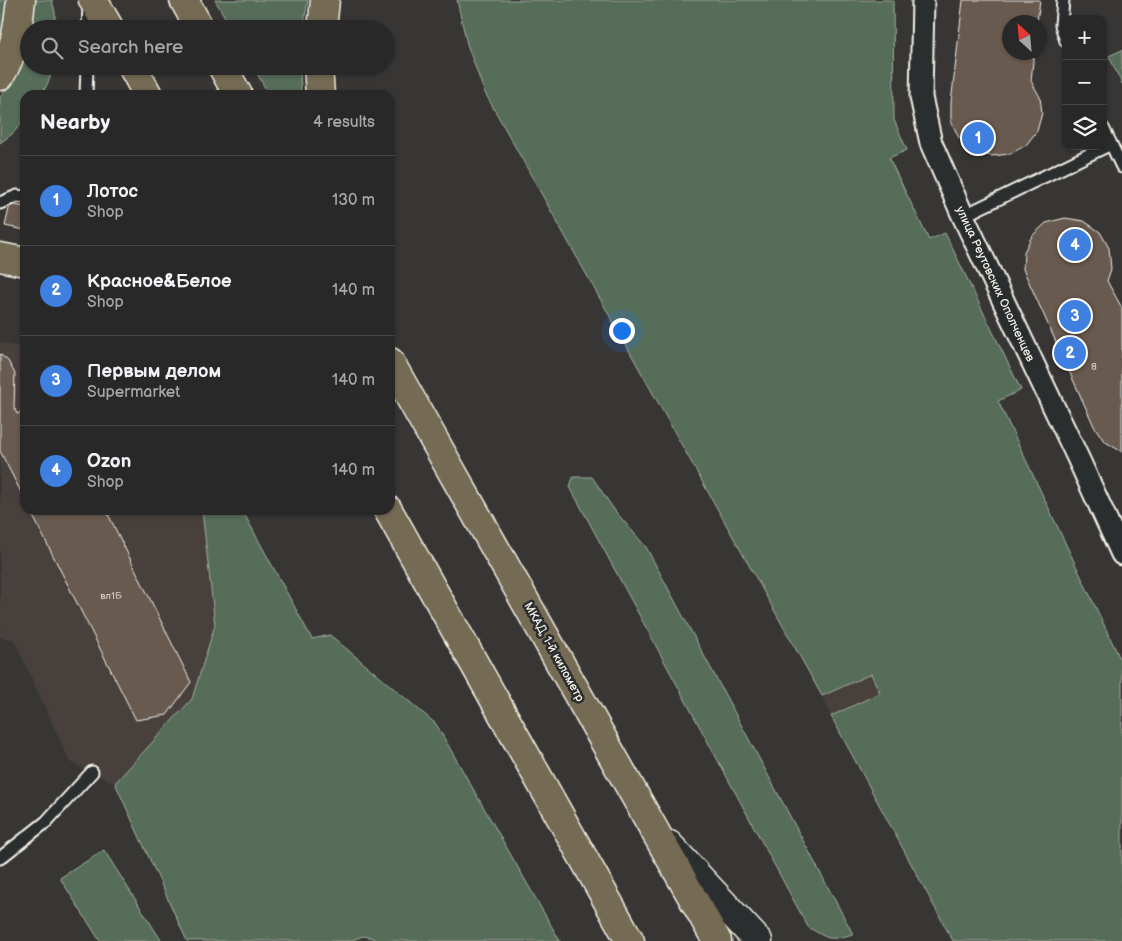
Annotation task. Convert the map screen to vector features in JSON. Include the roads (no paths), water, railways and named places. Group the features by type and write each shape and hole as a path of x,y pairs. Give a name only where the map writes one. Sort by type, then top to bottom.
{"main road":[{"path":"0,76 10,60 21,0"},
{"path":"93,0 105,20"},
{"path":"184,0 195,20"},
{"path":"323,20 325,0"},
{"path":"137,75 145,90"},
{"path":"227,75 235,90"},
{"path":"319,75 320,90"},
{"path":"0,257 20,261"},
{"path":"395,363 404,387"},
{"name":"МКАД, 1-й километр","path":"395,371 717,941"},
{"path":"391,515 630,941"}],"street":[{"name":"улица Реутовских Ополченцев","path":"923,0 921,97 931,143 963,216 1115,521 1122,554"},
{"path":"654,828 758,941"}],"lane":[{"path":"88,20 89,0"},
{"path":"1062,28 1063,0"},
{"path":"86,75 86,90"},
{"path":"1107,136 1122,167"},
{"path":"963,216 1111,144"},
{"path":"0,203 20,196"},
{"path":"0,858 46,822 92,772"}],"place":[{"name":"Лотос","path":"978,138"},
{"name":"Ozon","path":"1075,245"},
{"name":"Первым делом","path":"1075,316"},
{"name":"Красное&Белое","path":"1070,353"}]}
